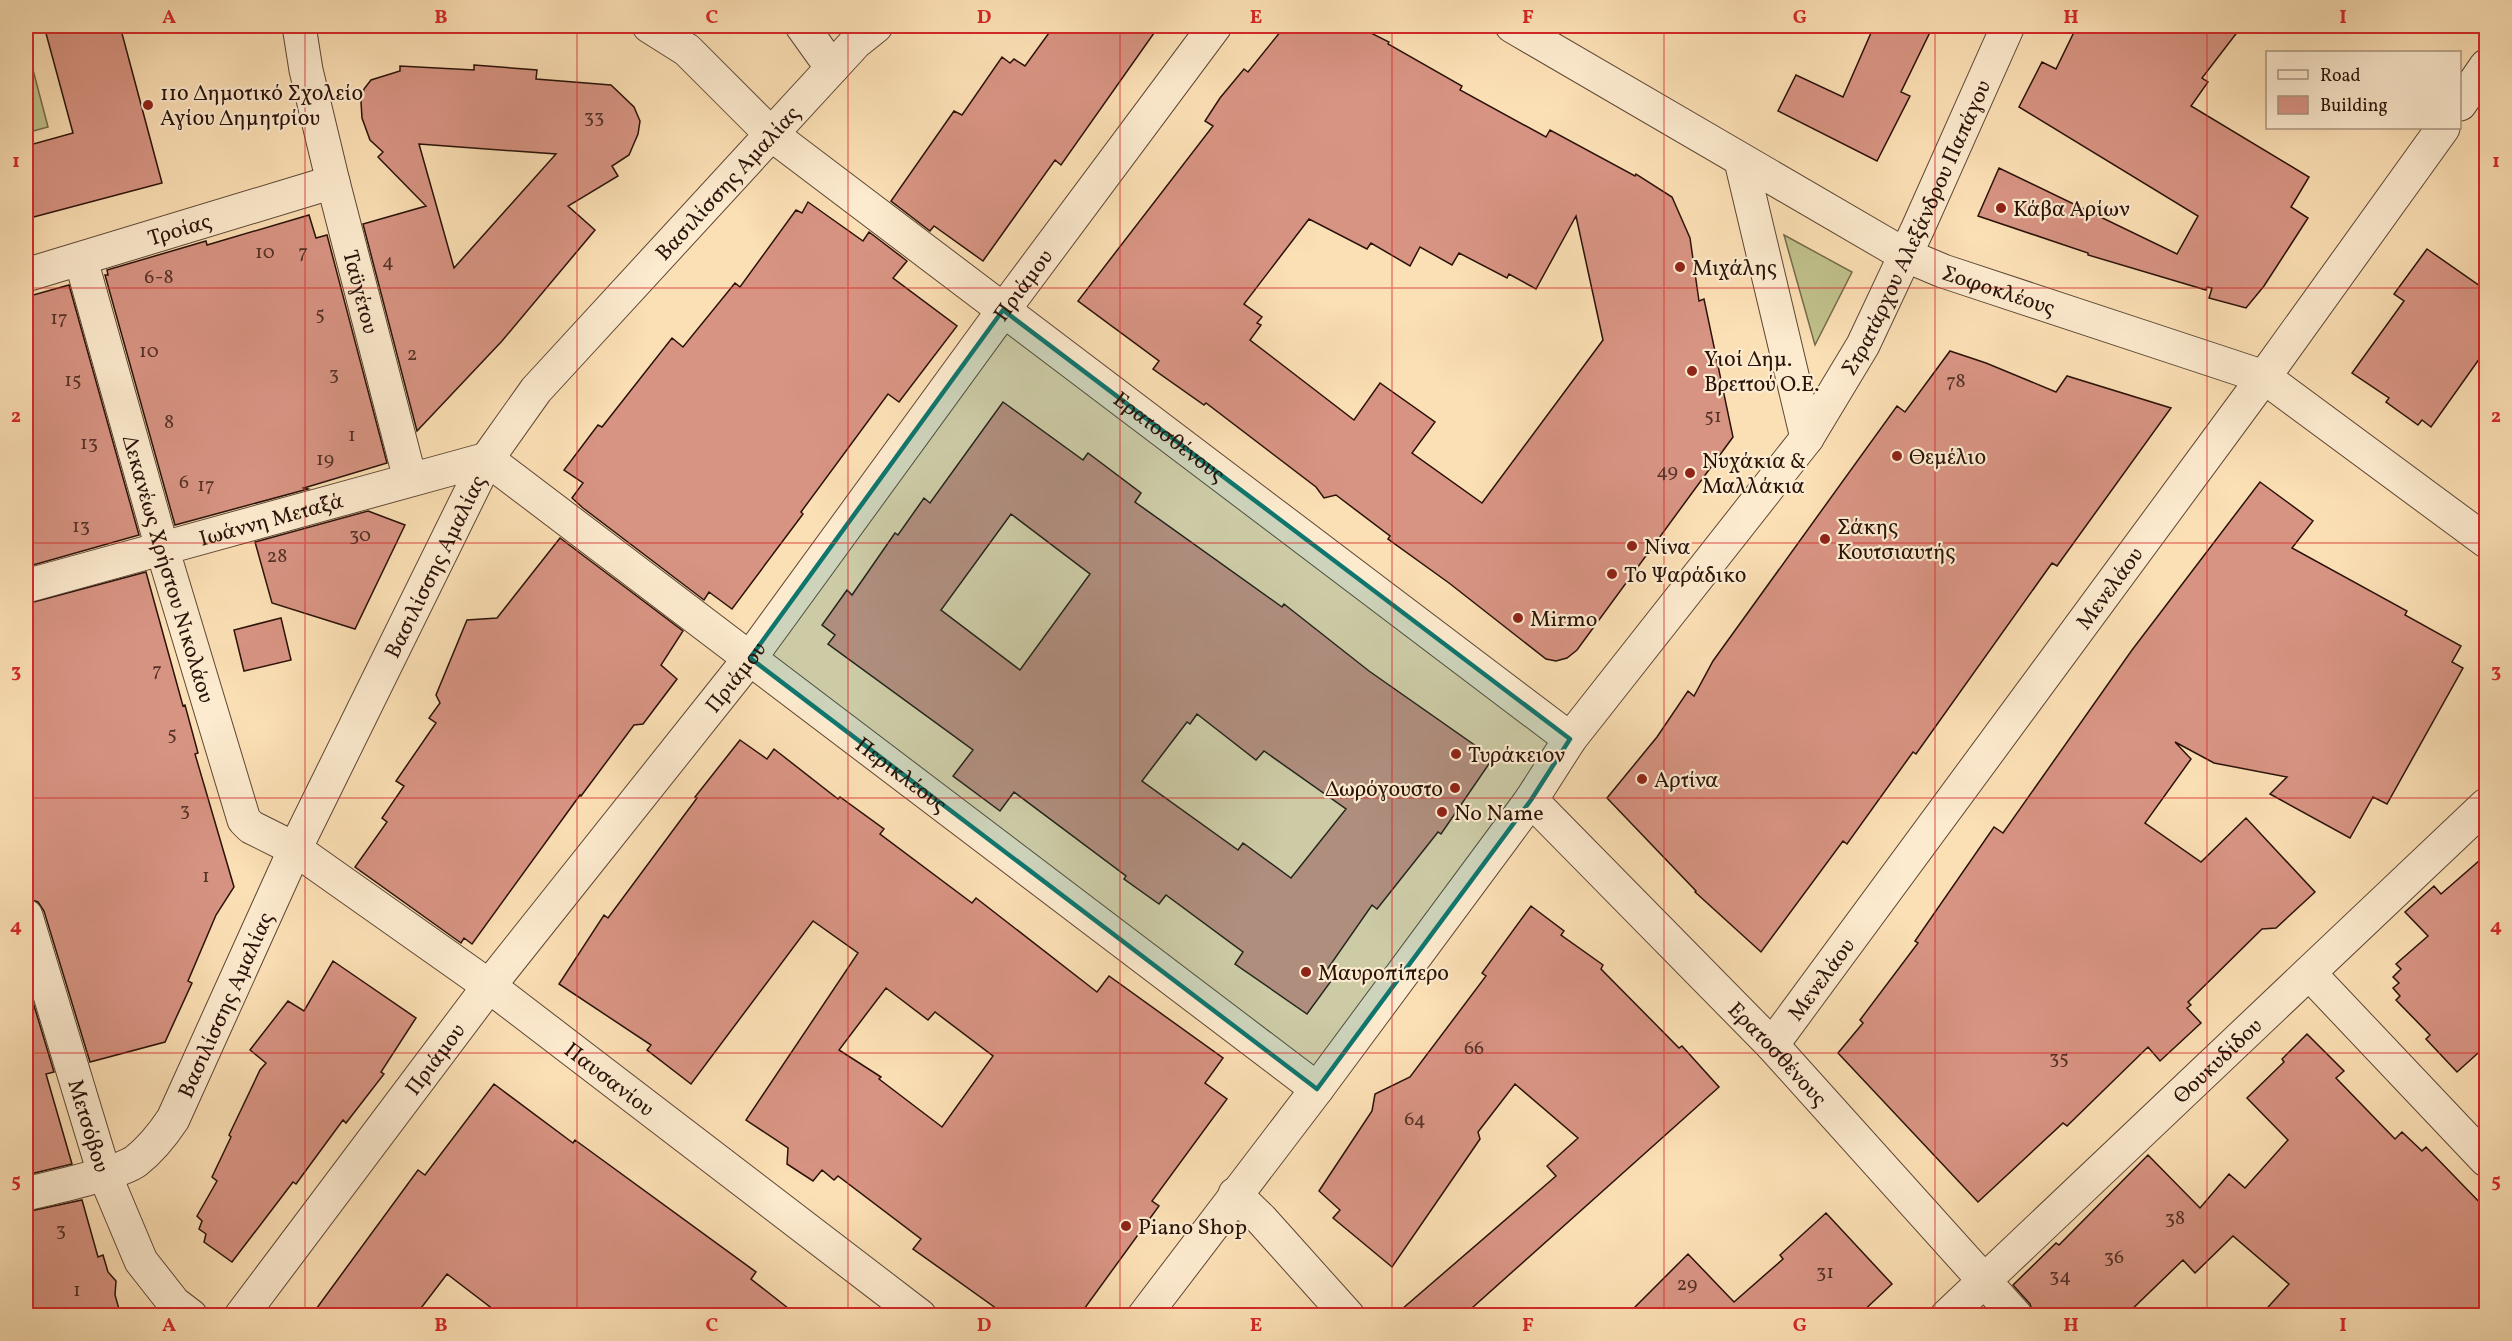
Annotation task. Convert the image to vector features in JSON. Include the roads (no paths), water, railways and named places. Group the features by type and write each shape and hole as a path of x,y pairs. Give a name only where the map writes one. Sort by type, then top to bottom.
{"street":[{"name":"Ταϋγέτου","path":"299,26 306,70 333,183 410,479"},
{"name":"Ερατοσθένους","path":"649,26 687,50 771,134 1570,739"},
{"path":"802,26 832,68"},
{"name":"Βασιλίσσης Αμαλίας","path":"26,1194 104,1173 135,1162 165,1132 173,1119 295,849 487,459 536,390 856,42 876,26"},
{"name":"Πριάμου","path":"241,1316 489,986 750,658 1215,26"},
{"name":"Σοφοκλέους","path":"1512,26 1905,255 1965,279 2264,377 2487,541"},
{"name":"Στρατάρχου Αλεξάνδρου Παπάγου","path":"1144,1316 1317,1089 1531,800 1570,739 1807,438 1863,345 2008,26"},
{"path":"2461,103 2487,66"},
{"name":"Μενελάου","path":"1772,1045 2264,377 2442,129"},
{"path":"1741,161 1807,438"},
{"name":"Τροίας","path":"26,275 333,183"},
{"name":"Δεκανέως Χρήστου Νικολάου","path":"81,260 162,548 244,820 251,827 295,849"},
{"path":"410,479 487,459"},
{"name":"Περικλέους","path":"487,459 1317,1089"},
{"name":"Ιωάννη Μεταξά","path":"26,586 410,479"},
{"name":"Ερατοσθένους","path":"1531,800 1772,1045 2016,1316"},
{"name":"Θουκυδίδου","path":"1947,1316 2487,805"},
{"name":"Παυσανίου","path":"295,849 489,986 920,1316"},
{"name":"Μετσόβου","path":"26,916 104,1173 141,1261 174,1303 190,1316"},
{"path":"2309,973 2487,1160"},
{"path":"1235,1194 1261,1219 1348,1316"}],"place":[{"name":"11ο Δημοτικό Σχολείο Αγίου Δημητρίου","path":"148,105"},
{"name":"Κάβα Αρίων","path":"2001,208"},
{"name":"Μιχάλης","path":"1680,267"},
{"name":"Υιοί Δημ. Βρεττού Ο.Ε.","path":"1692,371"},
{"name":"Θεμέλιο","path":"1897,456"},
{"name":"Νυχάκια & Μαλλάκια","path":"1690,473"},
{"name":"Σάκης Κουτσιαυτής","path":"1825,539"},
{"name":"Νίνα","path":"1632,546"},
{"name":"Το Ψαράδικο","path":"1612,574"},
{"name":"Mirmo","path":"1518,618"},
{"name":"Τυράκειον","path":"1456,754"},
{"name":"Αρτίνα","path":"1642,779"},
{"name":"Δωρόγουστο","path":"1455,788"},
{"name":"No Name","path":"1442,812"},
{"name":"Μαυροπίπερο","path":"1306,972"},
{"name":"Piano Shop","path":"1126,1226"}]}
